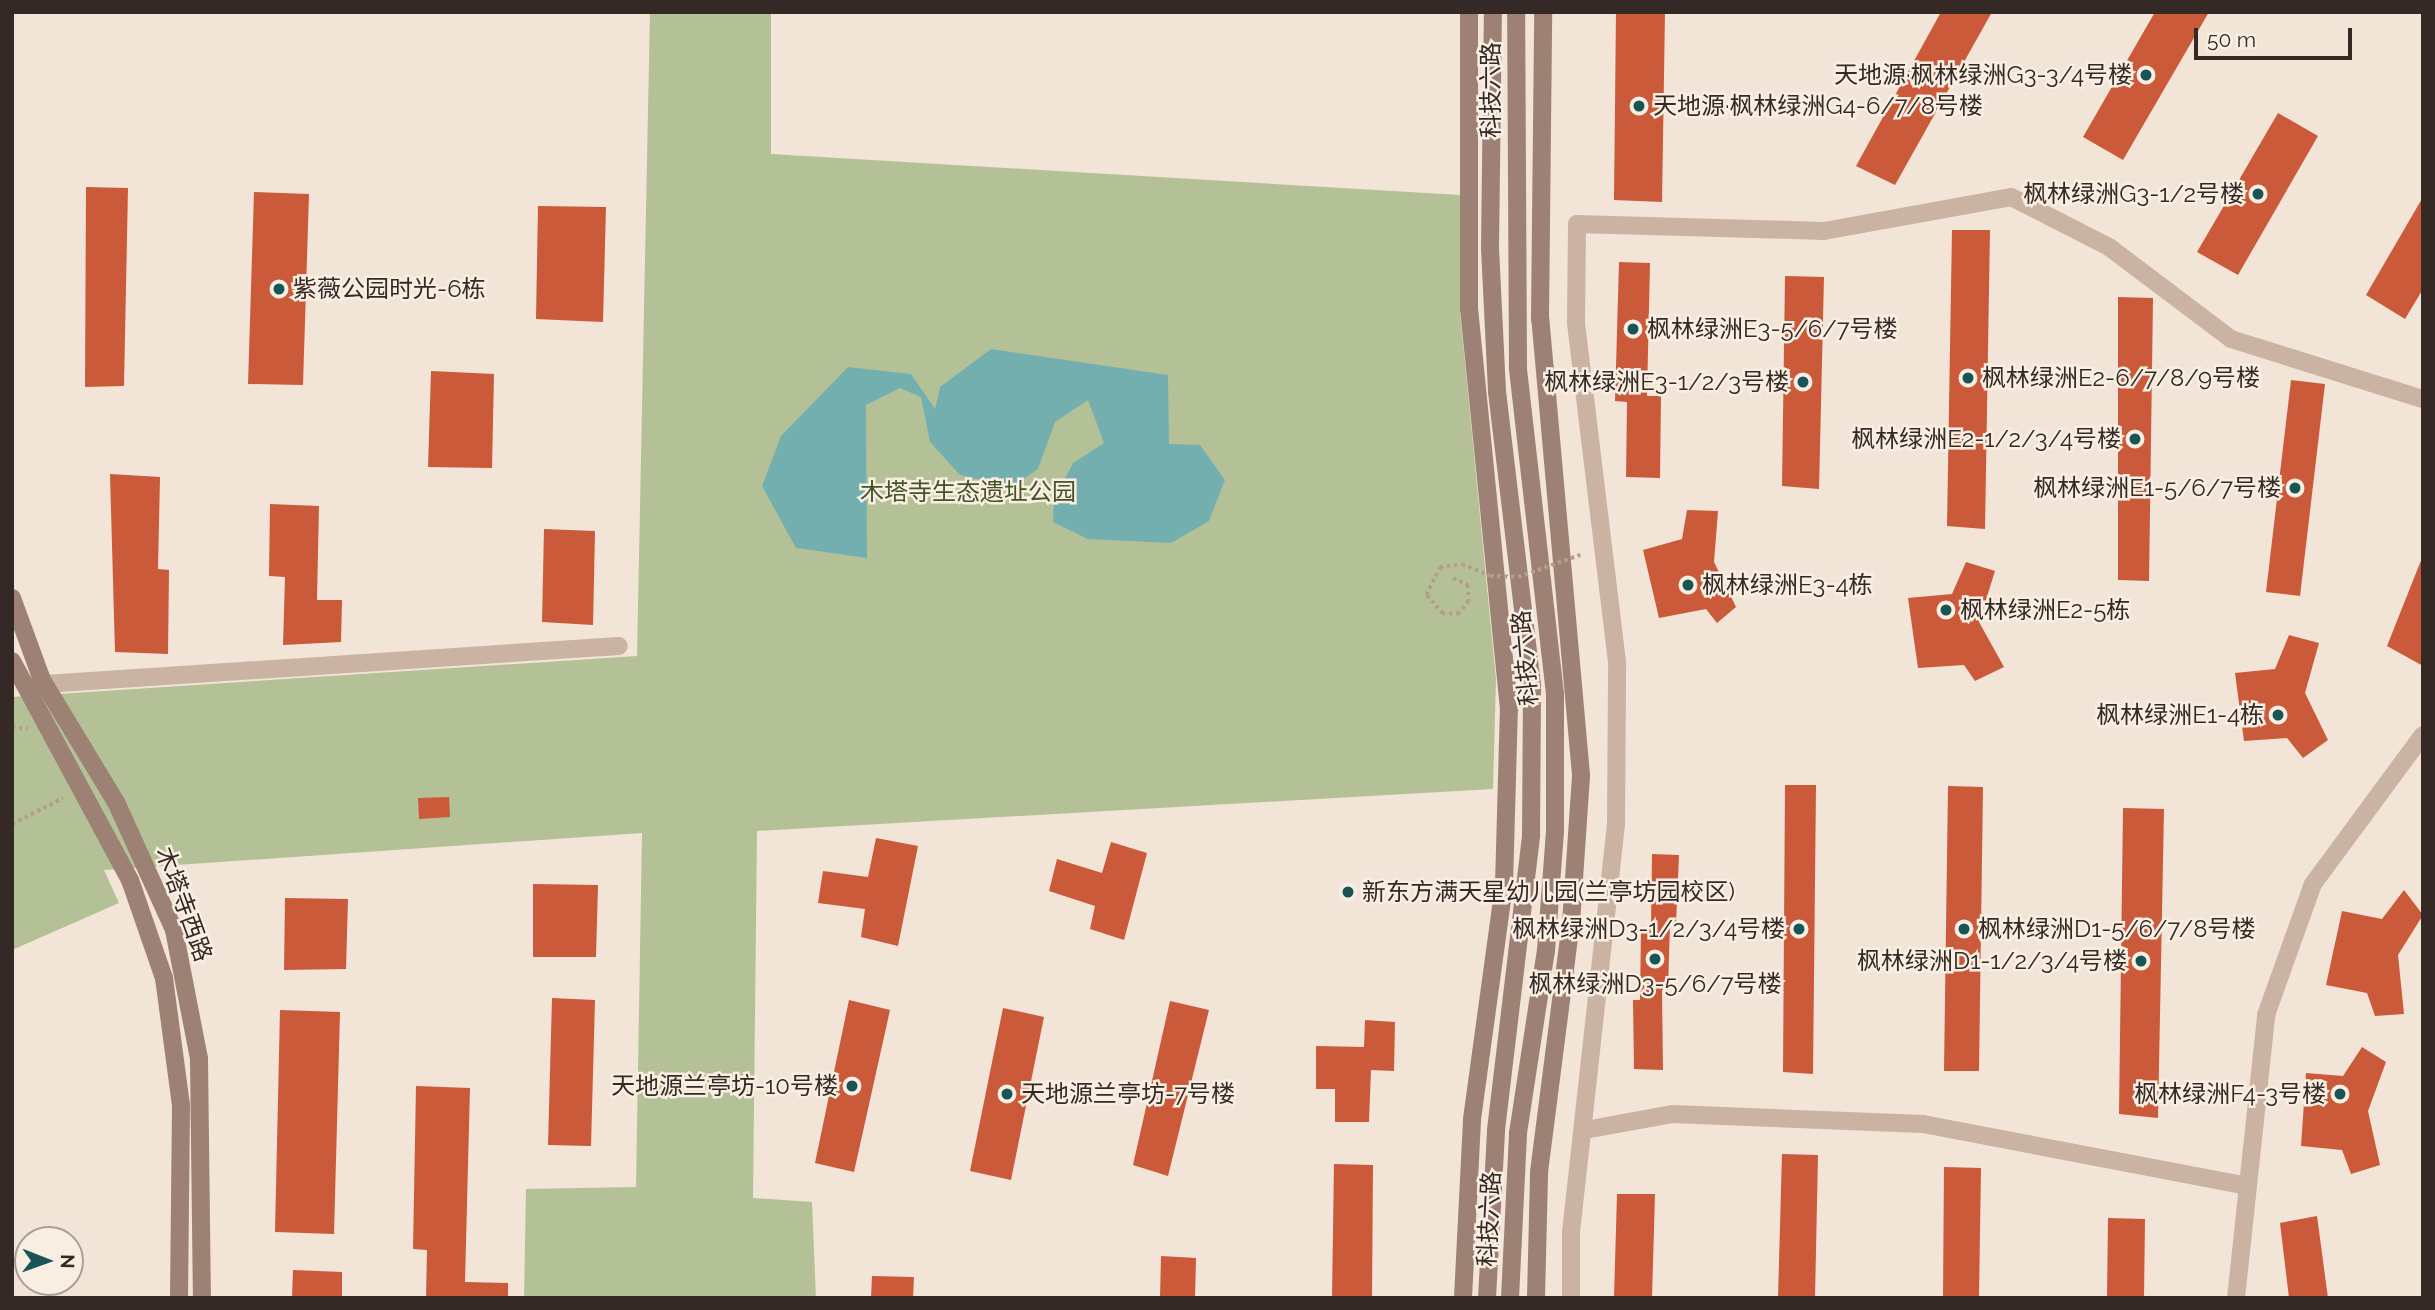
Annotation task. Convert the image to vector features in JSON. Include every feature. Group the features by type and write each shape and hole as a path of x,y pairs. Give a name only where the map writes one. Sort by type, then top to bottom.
{"main road":[{"path":"1462,1298 1470,1132 1504,885 1509,709 1471,347 1469,12"},
{"name":"科技六路","path":"1487,1298 1496,1130 1531,835 1532,685 1497,391 1490,249 1493,12"},
{"name":"科技六路","path":"1510,1298 1518,1133 1546,951 1555,832 1555,694 1518,367 1516,12"},
{"path":"1536,1298 1539,1172 1571,923 1581,775 1540,319 1543,12"},
{"name":"木塔寺西路","path":"12,598 42,680 116,802 183,965 199,1059 202,1298"},
{"name":"木塔寺西路","path":"12,661 24,688 82,788 130,880 164,978 177,1043 179,1298"}],"street":[{"path":"1571,1298 1571,1232 1585,1130 1616,824 1617,662 1576,322 1577,224 1824,231 2011,197 2109,247 2231,339 2423,399"},
{"path":"24,688 42,680 619,646"},
{"path":"2236,1298 2243,1185 2266,1015 2313,884 2423,735"},
{"path":"1585,1130 1672,1114 1923,1124 2243,1185"}],"path":[{"path":"1453,578 1470,593 1465,608 1452,616 1435,610 1426,595 1440,567 1462,564 1490,576 1518,577 1580,555"},
{"path":"12,824 82,788"}],"green space":[{"name":"木塔寺生态遗址公园","path":"650,12 771,12 771,154 1460,195 1460,312 1496,679 1493,789 757,831 753,1198 812,1202 816,1298 524,1298 526,1189 636,1187 642,833 104,870 119,903 12,950 12,697 637,656"}],"water":[{"path":"991,349 1168,375 1169,444 1200,445 1225,480 1209,521 1171,543 1088,539 1053,522 1054,500 1073,463 1104,443 1088,400 1055,422 1038,469 1011,487 960,475 930,442 921,397 900,388 866,405 867,558 796,548 762,486 781,436 848,367 911,374 935,409 940,387"}],"building":[{"name":"天地源·枫林绿洲G4-6/7/8号楼","path":"1616,12 1665,12 1662,202 1614,200"},
{"path":"1941,12 1992,12 1895,185 1856,166"},
{"name":"天地源·枫林绿洲G3-3/4号楼","path":"2155,12 2209,12 2123,160 2083,137"},
{"name":"枫林绿洲G3-1/2号楼","path":"2278,113 2318,136 2238,275 2197,252"},
{"path":"86,187 128,188 124,386 85,387"},
{"name":"紫薇公园时光-6栋","path":"254,192 309,194 303,385 248,384"},
{"path":"2423,197 2423,289 2405,319 2366,295"},
{"path":"538,206 606,207 603,322 536,319"},
{"name":"枫林绿洲E2-6/7/8/9号楼","path":"1952,230 1990,230 1985,529 1947,526"},
{"name":"枫林绿洲E3-5/6/7号楼","path":"1619,262 1650,263 1647,396 1661,396 1660,478 1626,477 1627,402 1615,401"},
{"name":"枫林绿洲E3-1/2/3号楼","path":"1785,276 1824,277 1819,489 1782,486"},
{"name":"枫林绿洲E2-1/2/3/4号楼","path":"2118,297 2153,298 2149,581 2118,580"},
{"path":"431,371 494,374 492,468 428,467"},
{"name":"枫林绿洲E1-5/6/7号楼","path":"2291,380 2325,384 2300,596 2266,592"},
{"path":"110,474 160,477 158,569 169,570 168,654 115,652"},
{"path":"270,504 319,506 317,600 342,600 341,642 283,645 285,577 269,576"},
{"name":"枫林绿洲E3-4栋","path":"1687,510 1718,511 1714,562 1736,607 1717,623 1706,609 1659,618 1643,550 1682,539"},
{"path":"544,529 595,531 593,625 542,622"},
{"path":"2423,558 2423,666 2387,646"},
{"name":"枫林绿洲E2-5栋","path":"1966,562 1995,571 1979,622 2004,667 1975,681 1964,665 1918,668 1908,598 1952,594"},
{"name":"枫林绿洲E1-4栋","path":"2289,635 2319,643 2305,693 2328,740 2303,758 2287,738 2244,741 2235,673 2275,669"},
{"name":"枫林绿洲D3-1/2/3/4号楼","path":"1785,785 1816,785 1813,1074 1783,1072"},
{"name":"枫林绿洲D1-5/6/7/8号楼","path":"1948,786 1983,787 1979,1071 1944,1071"},
{"path":"449,797 450,817 419,819 418,798"},
{"name":"枫林绿洲D1-1/2/3/4号楼","path":"2123,808 2164,809 2158,1118 2119,1114"},
{"path":"876,838 918,846 898,946 861,937 865,909 818,903 823,871 868,877"},
{"path":"1111,842 1147,853 1124,940 1090,929 1095,906 1049,891 1057,859 1102,873"},
{"name":"枫林绿洲D3-5/6/7号楼","path":"1652,854 1679,855 1676,924 1670,924 1668,990 1662,990 1663,1070 1634,1069 1633,1000 1640,1000 1641,928 1651,927"},
{"path":"533,884 598,885 596,957 533,957"},
{"path":"2404,890 2423,915 2398,955 2404,1014 2375,1016 2367,993 2326,985 2342,911 2382,919"},
{"path":"285,898 348,899 346,969 284,970"},
{"path":"552,998 595,1000 591,1146 548,1145"},
{"name":"天地源兰亭坊-10号楼","path":"849,1000 890,1010 854,1172 815,1163"},
{"path":"1170,1001 1209,1010 1168,1176 1133,1165"},
{"name":"天地源兰亭坊-7号楼","path":"1003,1008 1044,1017 1011,1180 970,1171"},
{"path":"280,1010 340,1012 334,1234 275,1232"},
{"path":"1365,1020 1395,1022 1394,1071 1371,1070 1369,1122 1335,1122 1335,1089 1316,1089 1316,1046 1364,1047"},
{"name":"枫林绿洲F4-3号楼","path":"2362,1047 2386,1062 2368,1111 2380,1165 2351,1174 2342,1150 2301,1146 2306,1073 2343,1076"},
{"path":"416,1086 470,1088 465,1282 508,1283 508,1298 426,1298 427,1250 413,1249"},
{"path":"1782,1154 1818,1155 1815,1298 1778,1298"},
{"path":"1334,1164 1373,1165 1372,1298 1332,1298"},
{"path":"1944,1167 1981,1168 1979,1298 1943,1298"},
{"path":"1617,1194 1655,1194 1652,1298 1614,1298"},
{"path":"2317,1216 2328,1298 2289,1298 2280,1223"},
{"path":"2108,1218 2145,1219 2144,1298 2107,1298"},
{"path":"1161,1256 1196,1258 1195,1298 1160,1298"},
{"path":"293,1270 342,1272 342,1298 292,1298"},
{"path":"872,1276 914,1277 913,1298 871,1298"}],"place":[{"name":"天地源·枫林绿洲G3-3/4号楼","path":"2146,75"},
{"name":"天地源·枫林绿洲G4-6/7/8号楼","path":"1639,106"},
{"name":"枫林绿洲G3-1/2号楼","path":"2258,194"},
{"name":"紫薇公园时光-6栋","path":"279,289"},
{"name":"枫林绿洲E3-5/6/7号楼","path":"1633,329"},
{"name":"枫林绿洲E2-6/7/8/9号楼","path":"1968,378"},
{"name":"枫林绿洲E3-1/2/3号楼","path":"1803,382"},
{"name":"枫林绿洲E2-1/2/3/4号楼","path":"2135,439"},
{"name":"枫林绿洲E1-5/6/7号楼","path":"2295,488"},
{"name":"枫林绿洲E3-4栋","path":"1688,585"},
{"name":"枫林绿洲E2-5栋","path":"1946,610"},
{"name":"枫林绿洲E1-4栋","path":"2278,715"},
{"name":"新东方满天星幼儿园(兰亭坊园校区)","path":"1348,892"},
{"name":"枫林绿洲D3-1/2/3/4号楼","path":"1799,929"},
{"name":"枫林绿洲D1-5/6/7/8号楼","path":"1964,929"},
{"name":"枫林绿洲D3-5/6/7号楼","path":"1655,959"},
{"name":"枫林绿洲D1-1/2/3/4号楼","path":"2141,961"},
{"name":"天地源兰亭坊-10号楼","path":"852,1086"},
{"name":"天地源兰亭坊-7号楼","path":"1007,1094"},
{"name":"枫林绿洲F4-3号楼","path":"2340,1094"}]}
